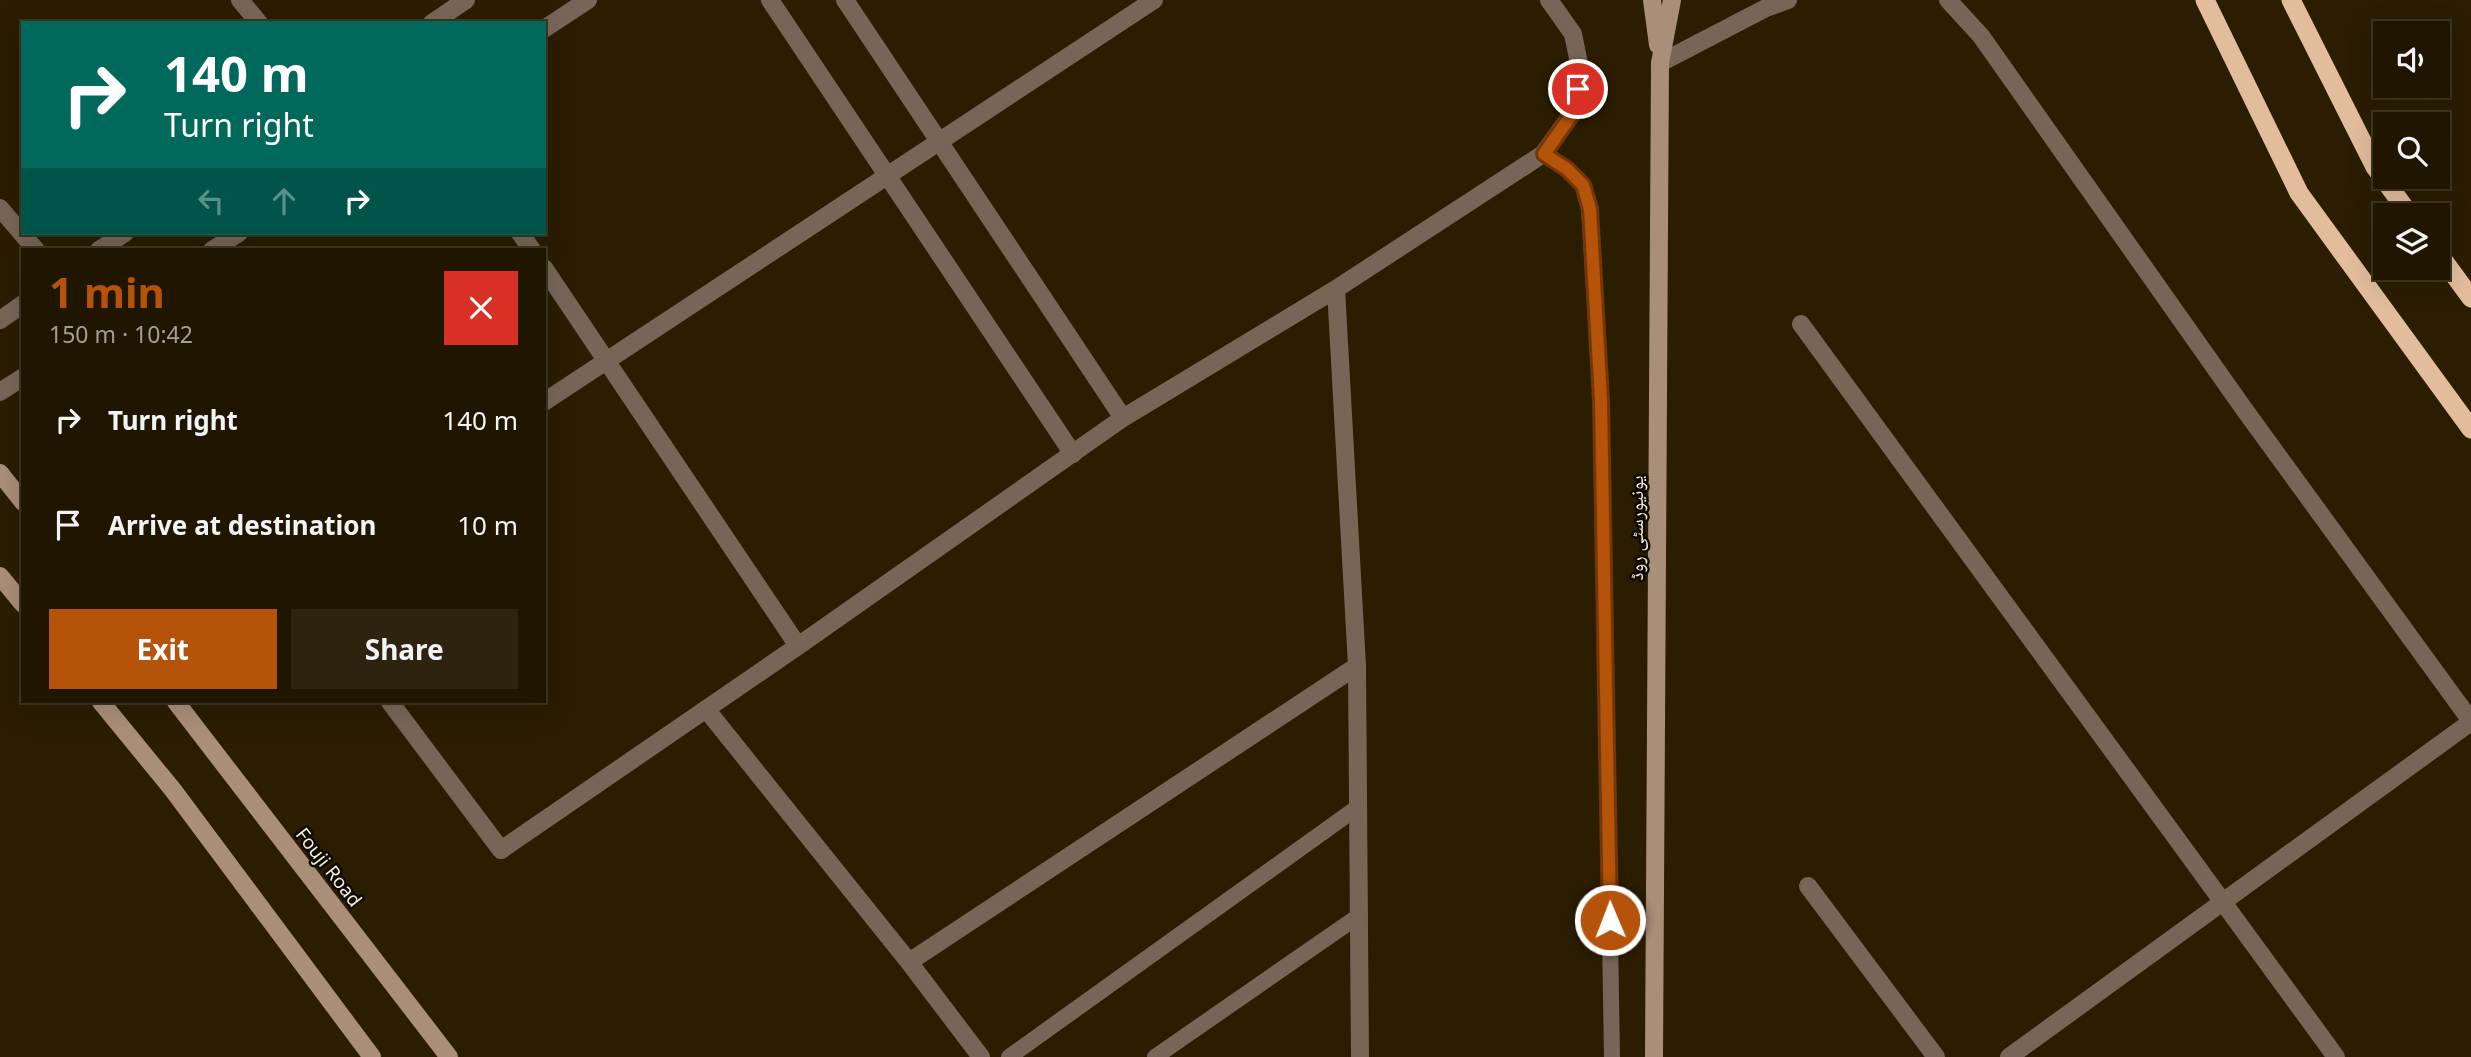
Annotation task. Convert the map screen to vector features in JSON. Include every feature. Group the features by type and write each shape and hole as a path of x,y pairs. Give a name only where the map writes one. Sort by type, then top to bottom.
{"highway":[{"path":"2205,0 2300,193 2471,429"},
{"path":"2291,0 2375,167 2401,203"},
{"path":"2450,269 2471,298"}],"main road":[{"path":"1652,0 1660,63"},
{"name":"یونیورسٹی روڈ","path":"1654,1057 1660,63 1672,0"},
{"path":"0,473 21,499"},
{"path":"0,576 21,602"},
{"path":"103,703 173,790 372,1057"},
{"name":"Fouji Road","path":"177,703 449,1057"}],"street":[{"path":"240,0 257,21"},
{"path":"435,21 466,0"},
{"path":"546,28 588,0"},
{"path":"770,0 1073,454"},
{"path":"845,0 1124,418"},
{"path":"546,401 1154,0"},
{"path":"391,703 502,850 1124,418 1336,289 1544,154 1575,110 1580,68 1573,34 1549,0"},
{"path":"1660,63 1766,8 1788,0"},
{"path":"1948,0 1981,36 2244,409 2471,722 2009,1057"},
{"path":"0,208 21,232"},
{"path":"102,248 122,235"},
{"path":"215,248 236,235"},
{"path":"546,271 798,646"},
{"path":"1336,289 1357,666 1360,1057"},
{"path":"0,320 21,305"},
{"path":"1801,324 2336,1057"},
{"path":"0,392 21,378"},
{"path":"909,962 1357,666"},
{"path":"706,709 909,962 981,1057"},
{"path":"1808,886 1936,1057"}],"lane":[{"path":"1544,154 1567,169 1583,185 1590,209 1601,400 1612,1057"},
{"path":"1009,1057 1358,807"},
{"path":"1155,1057 1360,915"}],"route":[{"path":"1578,89 1575,110 1544,154 1567,169 1583,185 1590,209 1601,400 1610,920"}]}
